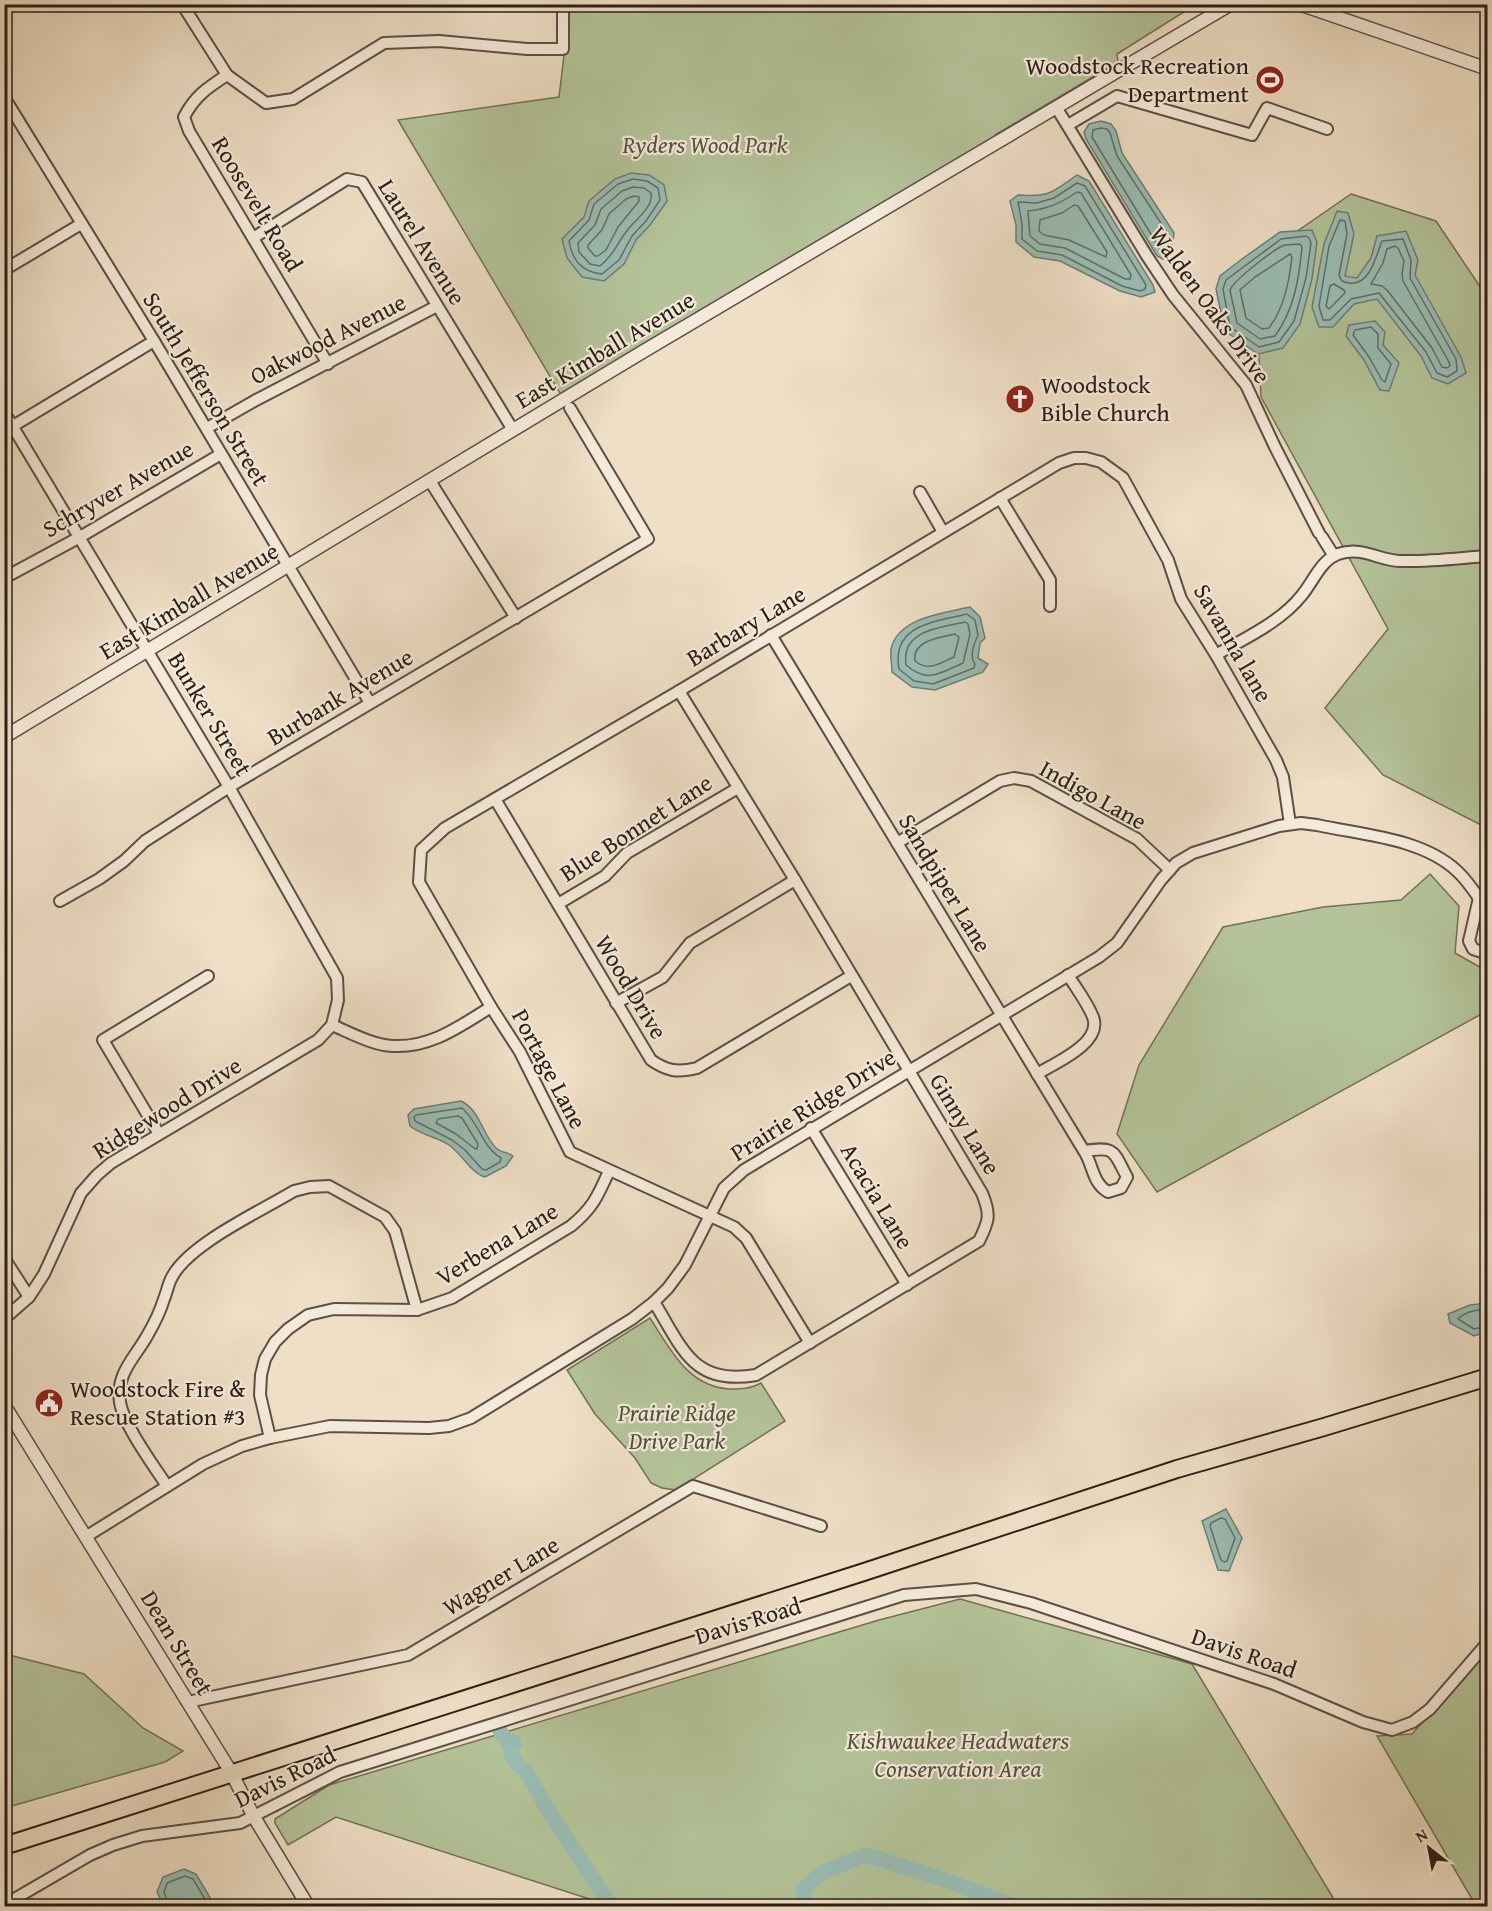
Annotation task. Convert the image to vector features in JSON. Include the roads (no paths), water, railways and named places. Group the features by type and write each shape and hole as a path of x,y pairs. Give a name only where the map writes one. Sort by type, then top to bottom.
{"main road":[{"path":"4,1846 864,1572 1177,1469 1488,1377"}],"street":[{"path":"182,4 227,75 266,104 293,99 384,44 439,41 527,49 564,49 563,4"},
{"name":"East Kimball Avenue","path":"4,737 513,430 1231,4"},
{"path":"1299,4 1488,69"},
{"name":"Roosevelt Road","path":"227,75 208,87 192,102 184,117 189,131 328,364"},
{"path":"1068,125 1117,96 1252,135 1267,108 1327,129"},
{"name":"South Jefferson Street","path":"4,98 8,113 154,341 370,703"},
{"name":"Walden Oaks Drive","path":"1056,107 1173,295 1246,385 1275,447 1334,556"},
{"name":"Laurel Avenue","path":"253,238 347,179 362,182 513,430"},
{"path":"4,270 81,224"},
{"name":"Oakwood Avenue","path":"207,428 437,306"},
{"path":"13,426 154,341"},
{"name":"Burbank Avenue","path":"60,901 99,879 145,841 229,787 648,538 570,408"},
{"name":"Bunker Street","path":"4,412 229,787 337,978 338,1000 332,1025"},
{"name":"Schryver Avenue","path":"4,578 80,537 221,454"},
{"name":"Barbary Lane","path":"421,850 445,828 679,691 1059,463 1074,458 1101,462"},
{"name":"Savanna lane","path":"1101,462 1123,478 1168,560 1181,599 1276,760 1283,777 1290,824"},
{"path":"430,481 516,618"},
{"path":"920,492 944,532"},
{"path":"1000,498 1050,580 1050,606"},
{"path":"1216,655 1267,625 1287,610 1302,596 1322,566 1334,556 1357,550 1399,561 1488,556"},
{"name":"Sandpiper Lane","path":"771,635 1084,1151 1090,1168 1102,1188 1108,1192 1121,1188 1128,1177 1113,1152 1106,1148 1084,1151"},
{"name":"Ginny Lane","path":"654,1302 686,1353 700,1368 719,1376 735,1378 756,1375 979,1241 988,1222 988,1207 982,1193 679,691"},
{"name":"Indigo Lane","path":"897,843 1000,781 1014,778 1031,781 1137,839 1170,870"},
{"name":"Blue Bonnet Lane","path":"558,904 605,876 627,853 738,788"},
{"name":"Wood Drive","path":"495,800 651,1060 664,1069 680,1072 697,1068 851,976"},
{"name":"Prairie Ridge Drive","path":"87,1536 203,1464 242,1446 330,1426 429,1428 449,1426 471,1418 632,1319 654,1302 685,1265 724,1188 744,1170 1099,957 1117,943 1176,863 1193,853 1290,824 1301,823 1415,846 1436,855 1458,871 1488,912"},
{"name":"Portage Lane","path":"421,850 419,882 519,1052 570,1152 609,1172 734,1227 746,1239 810,1343"},
{"path":"616,1003 663,977 690,943 795,880"},
{"path":"1479,898 1469,941 1473,949 1488,954"},
{"path":"1037,1074 1091,1038 1094,1018 1068,975"},
{"path":"159,1134 103,1040 208,976"},
{"path":"332,1025 368,1040 392,1046 416,1045 445,1036 491,1007"},
{"name":"Ridgewood Drive","path":"4,1319 29,1297 44,1274 81,1193 111,1162 297,1054 318,1040 332,1025"},
{"name":"Acacia Lane","path":"811,1128 906,1285"},
{"name":"Verbena Lane","path":"270,1438 260,1395 261,1375 275,1342 288,1329 308,1315 334,1309 417,1310 452,1298 571,1226 595,1202 609,1172"},
{"path":"167,1486 127,1421 120,1404 119,1382 126,1365 146,1339 158,1317 172,1277 188,1255 205,1243 294,1191 329,1186 386,1217 395,1231 417,1310"},
{"path":"4,1257 29,1297"},
{"name":"Dean Street","path":"4,1405 231,1772 308,1906"},
{"name":"Wagner Lane","path":"188,1702 408,1655 693,1486 821,1526"},
{"name":"Davis Road","path":"4,1905 90,1855 113,1845 142,1836 226,1827 240,1823 340,1772 904,1594 976,1589 1031,1603 1274,1684 1363,1722 1392,1730 1413,1722 1430,1709 1488,1642"}],"water":[{"path":"1101,121 1111,124 1116,131 1122,153 1174,233 1171,253 1163,259 1157,256 1086,139 1084,132 1089,124"},
{"path":"631,173 649,175 664,185 667,201 636,240 624,264 604,281 582,277 567,258 562,239 584,217 589,201 615,179"},
{"path":"1077,175 1089,181 1153,285 1155,292 1141,297 1120,291 1060,261 1034,257 1016,242 1016,225 1010,201 1018,195 1050,192"},
{"path":"1337,211 1348,213 1354,234 1345,276 1357,278 1371,258 1377,236 1406,231 1418,260 1415,275 1461,357 1466,373 1448,384 1432,378 1421,356 1377,299 1354,304 1333,327 1319,327 1312,307 1324,244"},
{"path":"1312,230 1317,242 1312,279 1300,324 1283,348 1258,354 1225,331 1216,289 1220,276 1280,232"},
{"path":"1375,321 1385,332 1383,345 1399,363 1389,391 1380,390 1364,360 1346,336 1349,325"},
{"path":"970,607 980,617 985,638 980,643 978,658 988,664 983,672 935,690 912,687 892,672 891,649 895,638 903,630 924,618"},
{"path":"461,1101 473,1110 496,1148 513,1156 506,1166 485,1177 475,1172 449,1145 410,1126 408,1115 414,1109"},
{"path":"1487,1303 1487,1332 1474,1336 1450,1323 1448,1314 1470,1305"},
{"path":"1226,1509 1242,1538 1229,1571 1218,1570 1202,1521"},
{"path":"184,1869 196,1874 215,1906 164,1906 157,1892 163,1877"}],"waterway":[{"path":"500,1731 506,1740 513,1742 514,1745 510,1748 513,1758 526,1771 546,1807 611,1906"},
{"path":"806,1906 803,1889 823,1872 866,1855 1016,1906"}],"place":[{"name":"Woodstock Recreation Department","path":"1270,80"},
{"name":"Woodstock Bible Church","path":"1020,399"},
{"name":"Woodstock Fire & Rescue Station #3","path":"49,1403"}],"park label":[{"name":"Ryders Wood Park","path":"705,145"},
{"name":"Prairie Ridge Drive Park","path":"677,1427"},
{"name":"Kishwaukee Headwaters Conservation Area","path":"958,1755"}]}
